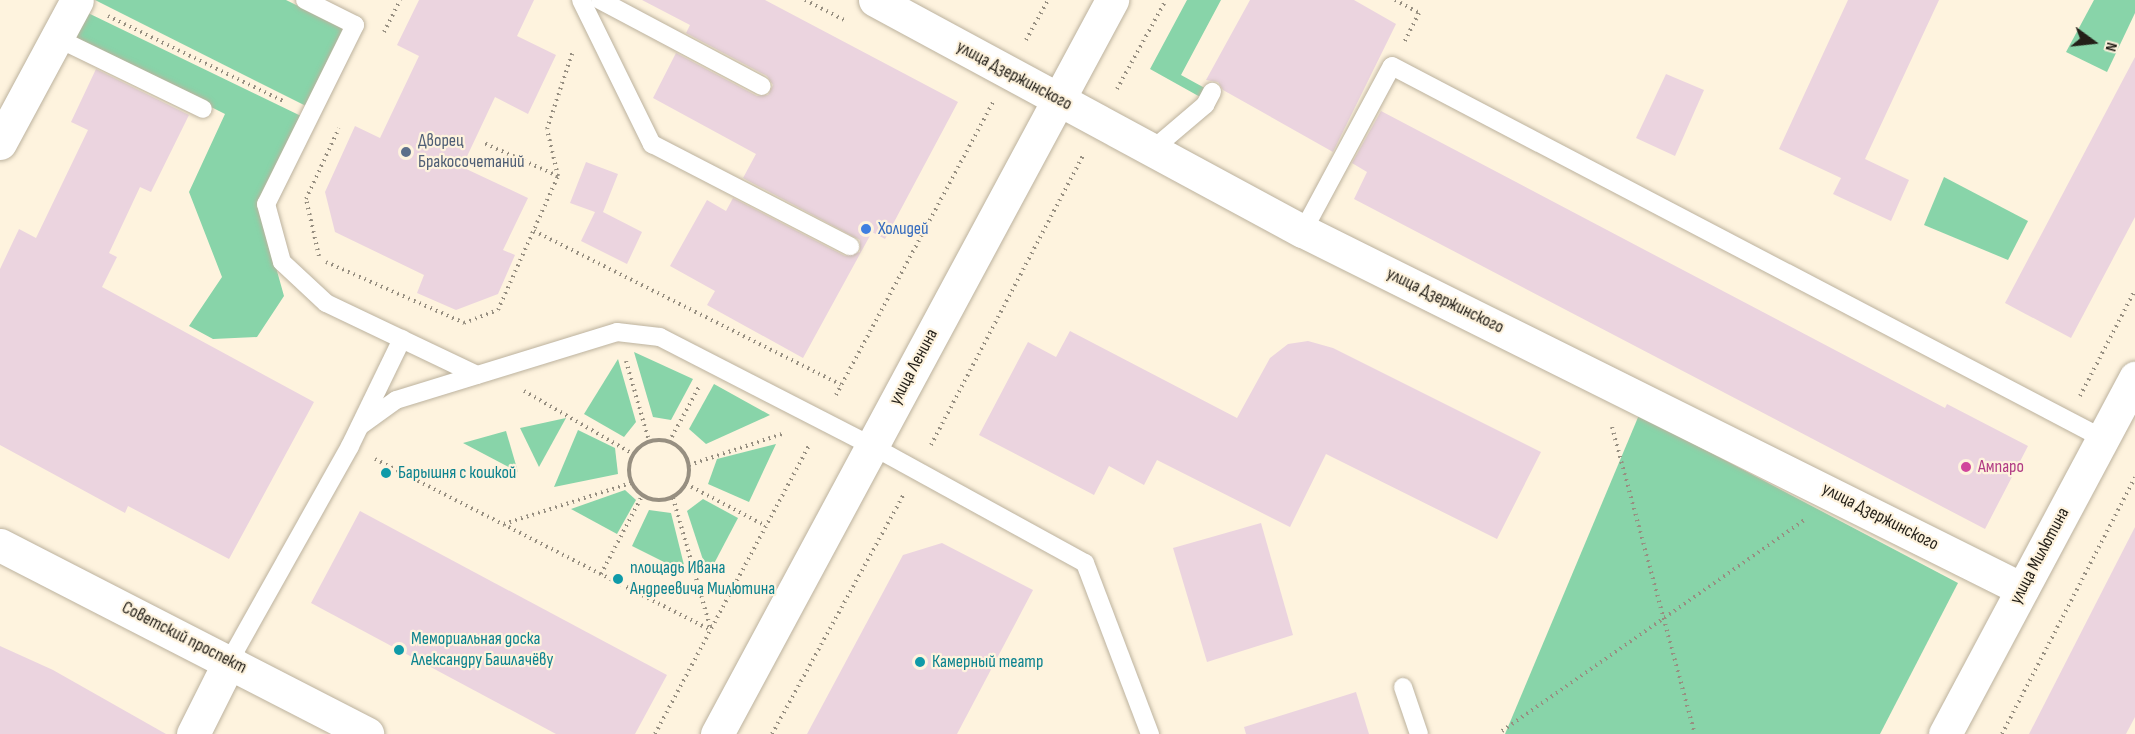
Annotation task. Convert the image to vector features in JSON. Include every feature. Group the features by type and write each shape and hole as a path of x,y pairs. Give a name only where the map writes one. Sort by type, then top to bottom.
{"street":[{"path":"0,143 77,0"},
{"name":"улица Дзержинского","path":"875,0 1304,231 2022,589"},
{"name":"улица Ленина","path":"717,734 1112,0"},
{"name":"улица Милютина","path":"1945,734 2135,378"},
{"name":"Советский проспект","path":"0,545 230,660 367,734"},
{"path":"193,734 230,660"}],"lane":[{"path":"305,0 355,26 266,204 282,262 326,303 402,339 483,373"},
{"path":"600,0 762,86"},
{"path":"584,7 652,144 850,246"},
{"path":"57,38 203,109"},
{"path":"1304,231 1392,66 2102,438"},
{"path":"1152,150 1205,105 1212,92"},
{"path":"360,426 396,400 617,332 660,337 872,446 1085,563 1150,734"},
{"path":"230,660 350,446 402,339"},
{"path":"1403,687 1419,734"}],"path":[{"path":"77,0 310,114"},
{"path":"380,42 400,0"},
{"path":"1009,73 1048,0"},
{"path":"772,734 917,471 1099,122 1166,0"},
{"path":"1392,66 1419,13 1395,0"},
{"path":"340,126 306,199 320,259 464,323 498,310 558,176 547,129 584,7"},
{"path":"484,143 558,176"},
{"path":"534,231 841,385"},
{"path":"617,332 649,441"},
{"path":"669,442 711,363"},
{"path":"483,373 633,454"},
{"path":"689,465 823,421"},
{"path":"1604,423 1614,429 1662,618 1695,734"},
{"path":"649,441 669,442 678,447 689,465 686,484 673,498 654,501 642,496 631,483 628,474 633,454 649,441"},
{"path":"350,446 711,630 673,498"},
{"path":"2002,734 2135,477"},
{"path":"504,525 631,483"},
{"path":"686,484 766,526"},
{"path":"601,574 642,496"},
{"path":"1502,731 1839,496"}],"green space":[{"path":"95,0 286,0 345,29 306,106"},
{"path":"1187,0 1221,0 1181,75 1212,92 1202,98 1150,69"},
{"path":"2094,0 2135,0 2135,13 2107,72 2066,52"},
{"path":"86,12 301,116 258,203 284,296 257,337 213,339 189,326 222,277 189,192 225,114 72,37"},
{"path":"1944,177 2028,221 2008,260 1924,225"},
{"path":"634,352 693,379 671,420 653,417"},
{"path":"618,359 636,422 624,437 584,414"},
{"path":"714,384 770,415 706,444 689,429"},
{"path":"1639,415 1958,583 1880,734 1505,734"},
{"path":"566,418 539,467 520,428"},
{"path":"578,430 615,448 618,474 554,487"},
{"path":"506,431 518,472 463,443"},
{"path":"776,444 749,502 708,484 717,459"},
{"path":"625,490 636,500 617,534 571,509"},
{"path":"703,499 738,518 708,575 687,511"},
{"path":"649,510 671,513 686,573 632,546"}],"building":[{"name":"Дворец Бракосочетаний","path":"419,0 534,0 517,36 556,55 528,114 495,97 462,167 528,198 503,250 515,255 498,294 456,310 417,293 424,275 335,232 325,192 355,126 380,138 419,56 397,45"},
{"path":"642,0 765,0 958,102 885,239 872,232 803,358 707,305 715,291 670,266 707,200 726,211 733,198 845,256 860,252 860,240 743,178 756,154 653,98 676,53 757,96 768,95 773,85 767,76 686,33 690,25"},
{"path":"1250,0 1354,0 1396,24 1333,152 1223,90 1218,82 1206,80"},
{"path":"1848,0 1939,0 1865,159 1909,180 1891,221 1833,194 1841,178 1779,149"},
{"path":"2135,57 2135,217 2071,338 2005,303"},
{"path":"96,69 189,115 151,192 140,187 109,253 117,257 102,287 314,402 229,559 128,506 125,513 0,445 0,269 19,229 36,238 88,130 71,122"},
{"path":"1666,74 1704,90 1675,156 1636,138"},
{"path":"1381,111 1945,408 1947,404 2028,446 1985,529 1354,199 1367,172 1352,163"},
{"path":"586,162 618,174 603,212 642,232 627,264 581,241 595,212 570,203"},
{"path":"1070,331 1237,418 1270,358 1288,344 1308,341 1333,348 1541,452 1497,539 1326,454 1290,527 1157,460 1144,485 1109,466 1094,495 979,435 1028,342 1056,357"},
{"path":"360,511 667,675 635,734 556,734 311,603"},
{"path":"1261,523 1293,635 1207,662 1173,548"},
{"path":"2135,527 2135,717 2126,734 2029,734"},
{"name":"Камерный театр","path":"942,543 1033,590 957,734 807,734 903,555"},
{"path":"0,646 53,670 166,734 0,734"},
{"path":"1356,692 1369,734 1246,734 1244,727"}],"place":[{"name":"Дворец Бракосочетаний","path":"406,152"},
{"name":"Холидей","path":"866,229"},
{"name":"Ампаро","path":"1966,467"},
{"name":"Барышня с кошкой","path":"386,473"},
{"name":"площадь Ивана Андреевича Милютина","path":"618,579"},
{"name":"Мемориальная доска Александру Башлачёву","path":"399,650"},
{"name":"Камерный театр","path":"920,662"}]}
